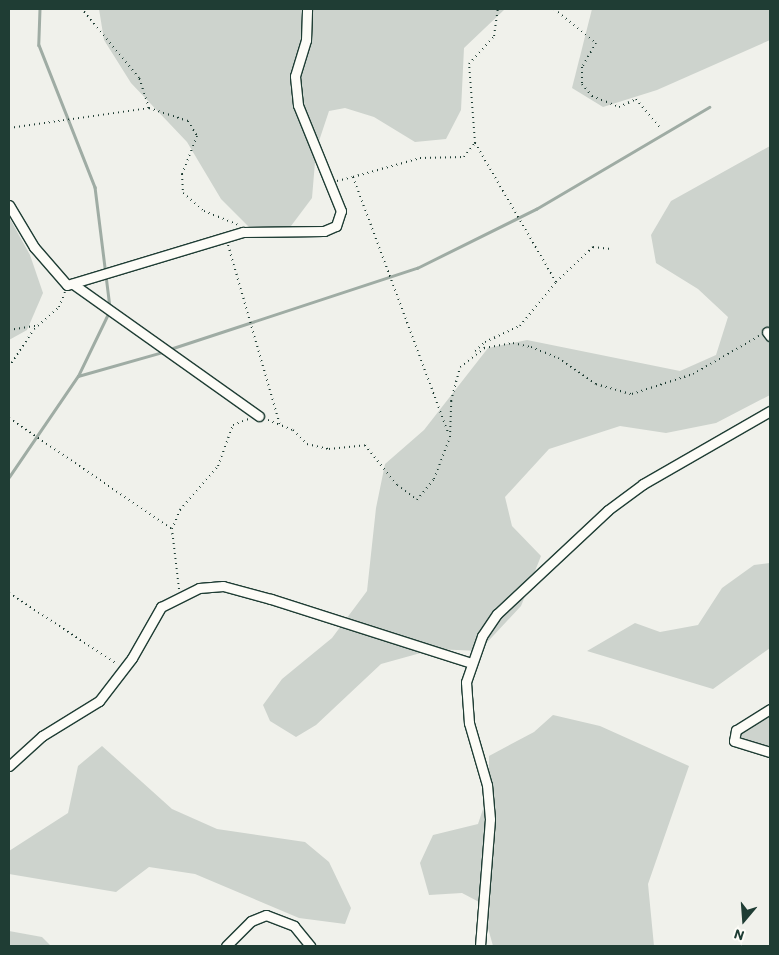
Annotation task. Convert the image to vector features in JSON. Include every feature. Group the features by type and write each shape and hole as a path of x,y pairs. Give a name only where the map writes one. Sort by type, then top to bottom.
{"street":[{"path":"70,285 243,232 324,231 336,226 340,211 327,184 298,105 295,76 306,40 307,9"},
{"path":"9,205 34,247 70,285 259,416"},
{"path":"480,946 490,819 486,785 469,724 466,682 471,663 497,614 608,510 643,484 770,410"},
{"path":"9,766 42,736 99,701 124,669 155,613 180,594 223,586 471,663"},
{"path":"770,709 736,730 734,741 770,752"},
{"path":"226,946 251,921 266,915 289,923 310,946"}],"path":[{"path":"82,9 139,78 149,108"},
{"path":"498,9 494,36 469,64 467,76 474,101 475,143 556,282"},
{"path":"554,9 596,43 582,67 582,84 592,96 619,106 636,100 661,129"},
{"path":"9,128 149,108 188,121 197,136 182,174 183,193 204,211 237,223 243,232"},
{"path":"327,184 420,158 464,157 475,143"},
{"path":"353,177 450,437"},
{"path":"226,238 280,425"},
{"path":"180,594 172,529 180,510 218,466 233,425 259,416 280,425 315,446 329,449 366,445 397,485 417,500 434,479 450,437 454,386 460,367 484,342 520,326 556,282 593,247 611,249"},
{"path":"9,367 40,325 58,307 70,285"},
{"path":"9,330 40,325"},
{"path":"474,353 505,344 531,347 558,358 596,384 632,394 693,374 769,334"},
{"path":"9,418 172,529"},
{"path":"9,592 124,669"}],"shaded area":[{"path":"99,9 505,9 464,48 461,110 446,139 415,142 374,117 345,108 329,111 316,150 312,198 288,230 249,227 221,199 187,142 131,83 104,40"},
{"path":"592,9 770,9 770,40 657,90 603,107 572,88"},
{"path":"770,146 770,395 716,423 666,433 620,426 549,449 505,497 512,526 541,556 521,606 479,651 435,649 381,664 316,725 296,737 270,721 263,705 282,679 332,638 367,591 376,508 385,464 424,430 488,348 527,340 680,371 716,355 728,317 698,289 656,263 651,235 671,201"},
{"path":"9,217 30,255 43,293 27,330 9,340"},
{"path":"770,563 770,648 713,689 587,651 635,623 660,632 698,625 722,588 754,565"},
{"path":"770,712 770,750 736,740 737,732"},
{"path":"553,715 600,726 689,766 648,884 654,946 493,946 481,903 462,893 429,895 420,863 433,835 478,824 489,791 489,756 534,732"},
{"path":"102,746 172,809 217,829 305,842 329,862 351,908 345,924 299,918 195,874 149,867 116,892 9,874 9,851 68,813 78,766"},
{"path":"9,931 42,937 51,946 9,946"}],"waterway":[{"path":"40,9 39,45 95,187 110,307"},
{"path":"170,349 417,268 536,209 709,107"},
{"path":"9,477 78,376 109,312"},
{"path":"78,376 163,352"}]}
